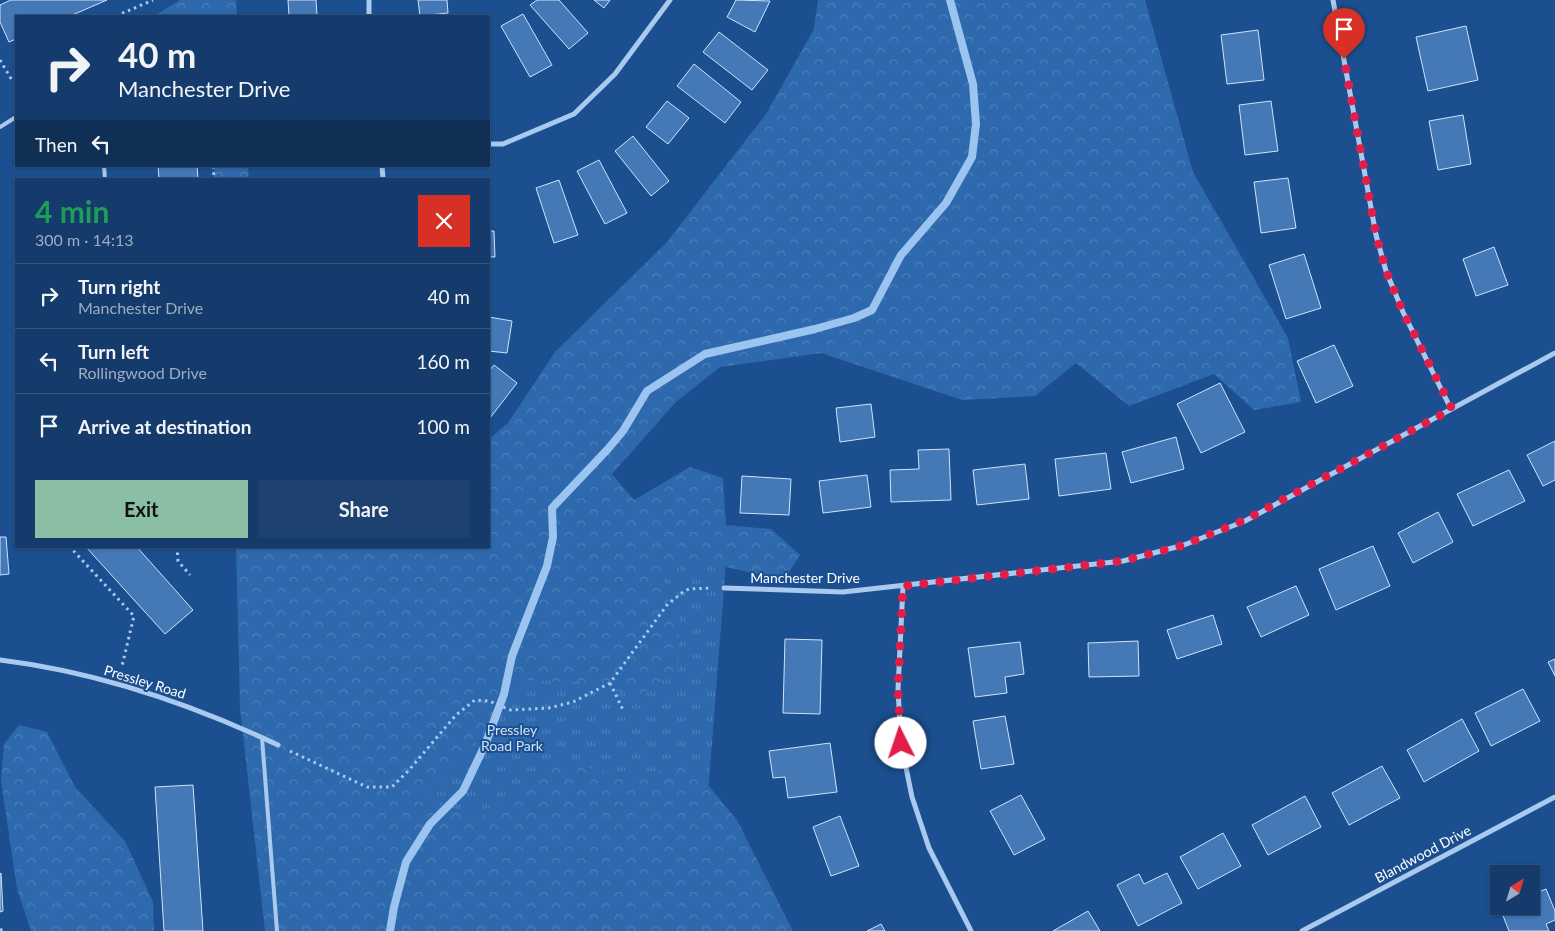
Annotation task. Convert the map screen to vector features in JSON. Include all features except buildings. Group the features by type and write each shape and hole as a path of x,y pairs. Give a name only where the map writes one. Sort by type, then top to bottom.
{"street":[{"path":"369,0 369,15"},
{"path":"490,144 503,144 574,114 615,74 670,0"},
{"path":"1333,0 1376,235 1386,271 1403,312 1452,409"},
{"name":"Manchester Drive","path":"724,588 843,592 1123,561 1184,545 1245,520 1555,353"},
{"path":"903,586 898,689 901,743 910,788 929,848 971,931"},
{"name":"Pressley Road","path":"0,660 72,672 141,691 200,710 278,745"},
{"name":"Blandwood Drive","path":"1302,931 1555,797"}],"lane":[{"path":"0,127 15,118"},
{"path":"262,738 277,931"}],"path":[{"path":"118,15 153,0"},
{"path":"0,60 13,82"},
{"path":"70,548 134,616 122,666"},
{"path":"177,548 178,561 190,575"},
{"path":"278,745 367,787 392,787 456,715 475,700 489,701 511,710 549,708 573,702 610,683 667,605 689,589 724,588"},
{"path":"610,683 624,712"},
{"path":"0,930 4,929 5,931"}],"green space":[{"path":"180,0 236,0 237,15 156,15"},
{"path":"818,0 1145,0 1193,172 1288,338 1301,402 1254,410 1214,374 1129,406 1076,363 1035,396 962,400 821,353 720,367 676,402 612,474 634,500 690,467 723,478 726,525 771,529 800,555 784,580 690,559 662,572 679,617 678,670 639,696 579,682 524,680 457,764 426,795 478,820 513,794 561,763 640,777 688,761 737,820 793,931 265,931 240,708 236,548 490,548 490,438 508,423 555,352 667,242 766,114 814,29"},
{"path":"213,167 248,167 249,178 214,178"},
{"name":"Pressley Road Park","path":"490,542 726,562 708,795 291,931 488,548 490,548"},
{"path":"19,725 47,732 75,787 125,841 153,902 154,931 31,931 17,889 1,781 4,744"}],"waterway":[{"path":"390,931 394,907 406,862 430,824 463,791 485,745 504,694 512,656 547,566 553,537 552,508 623,431 647,391 705,354 815,329 854,318 872,310 901,255 946,203 972,157 976,124 973,84 950,0"}],"route":[{"path":"901,743 898,689 903,586 1123,561 1184,545 1245,520 1452,409 1403,312 1386,271 1376,235 1344,59"}]}
